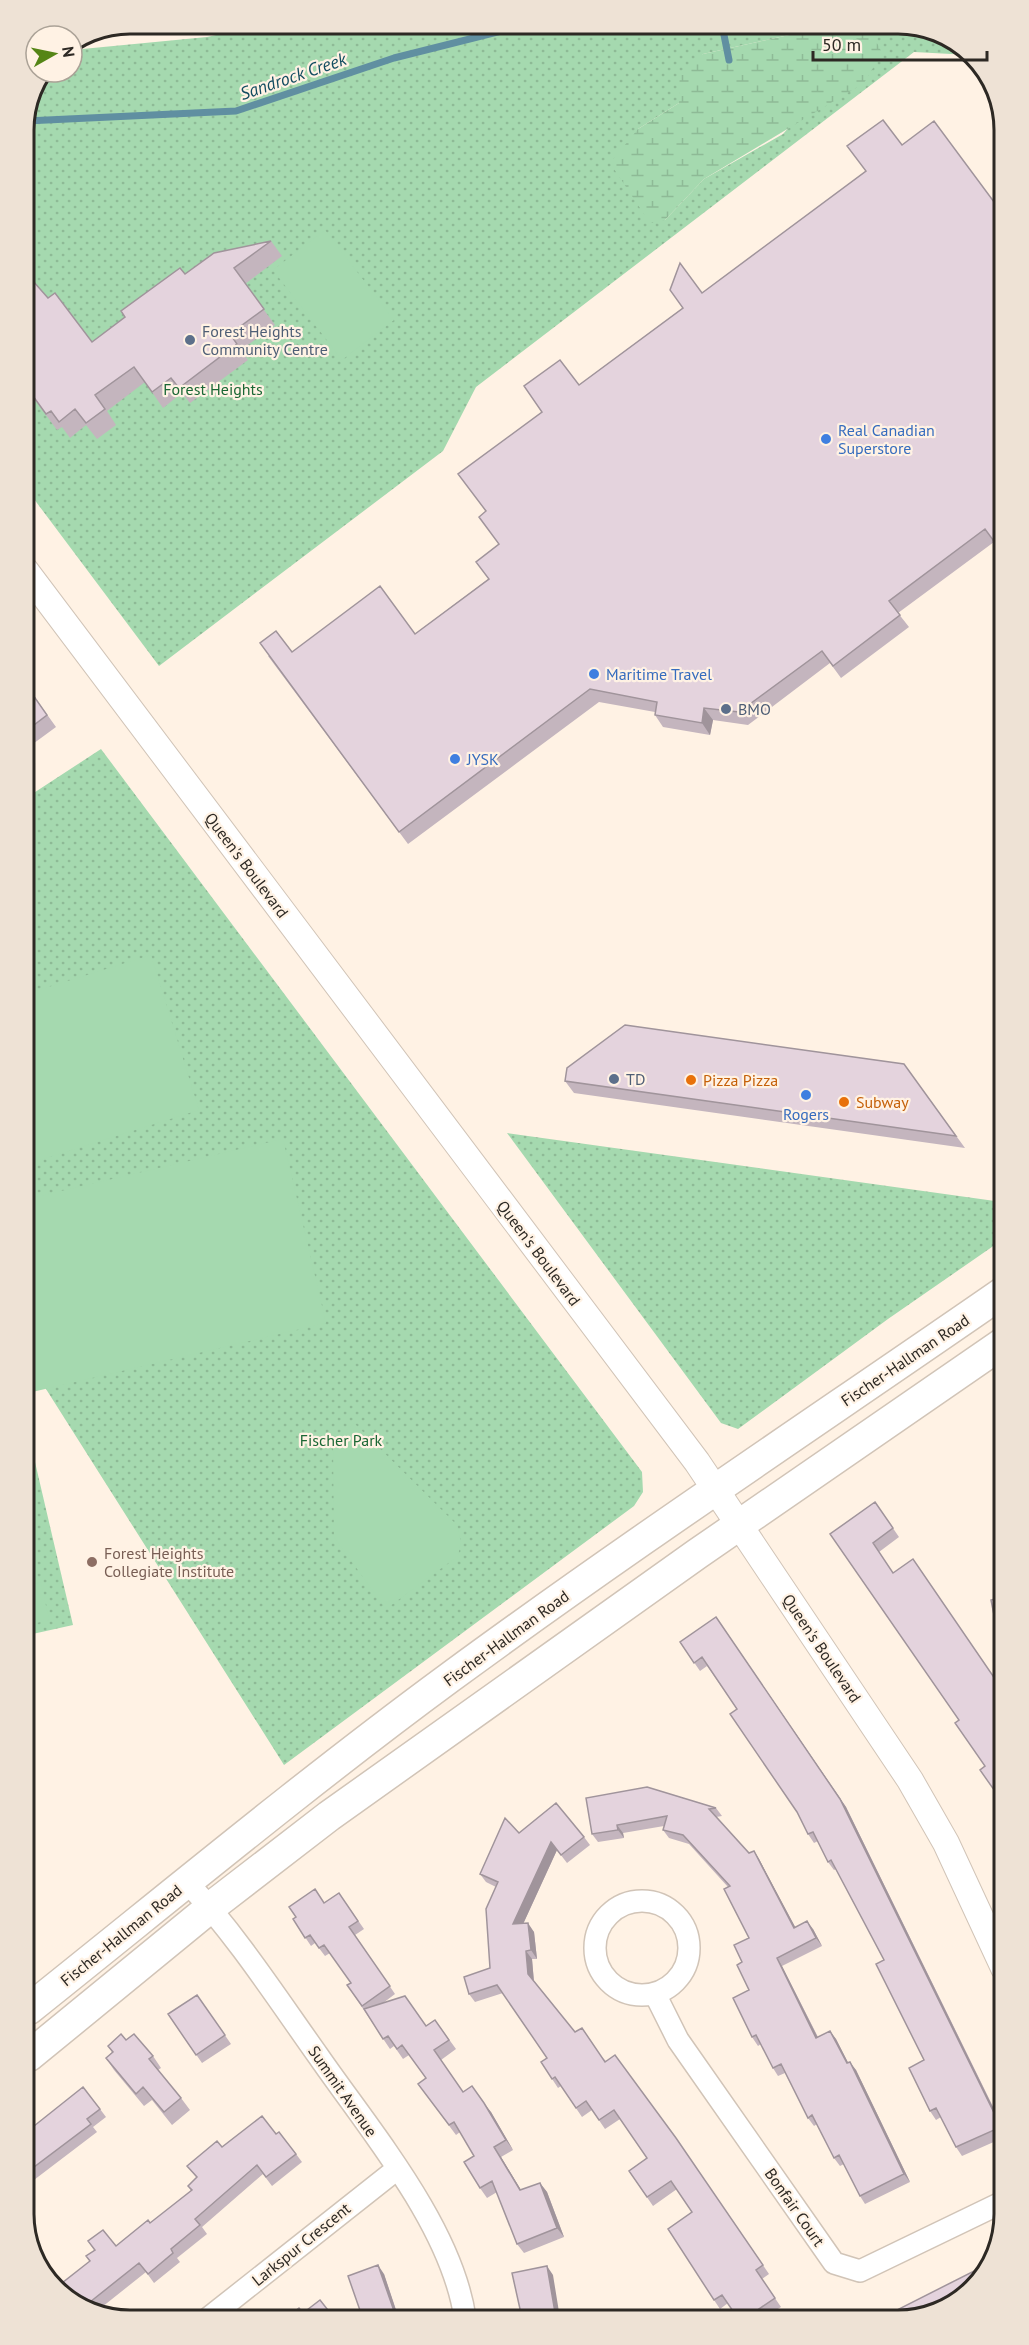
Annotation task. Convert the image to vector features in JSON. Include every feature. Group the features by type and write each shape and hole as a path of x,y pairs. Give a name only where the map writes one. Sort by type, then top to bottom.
{"main road":[{"name":"Fischer-Hallman Road","path":"34,2005 323,1773 449,1678 716,1489 994,1298"},
{"path":"34,2052 211,1907 329,1816 741,1524 994,1349"}],"street":[{"name":"Queen's Boulevard","path":"35,583 741,1524 910,1779 946,1843 994,1946"},
{"name":"Summit Avenue","path":"187,1882 211,1907 397,2169 441,2240 463,2310"},
{"path":"639,1900 656,1903 670,1910 687,1933 689,1950 685,1967 676,1981 655,1994 639,1995 622,1992 608,1982 599,1969 594,1945 598,1929 609,1913 622,1904 639,1900"},
{"name":"Bonfair Court","path":"655,1994 678,2040 834,2263 860,2271 994,2206"},
{"name":"Larkspur Crescent","path":"219,2310 397,2169"}],"green space":[{"name":"Forest Heights","path":"220,34 790,35 703,54 679,103 638,129 665,220 704,179 783,134 870,35 905,35 923,38 957,54 914,52 476,387 443,451 159,666 35,500 35,124 42,94 47,84 84,84 84,49"},
{"path":"790,35 873,35 882,53 864,83 704,179 665,220 650,223 610,163 638,129 679,103 680,74 703,54"},
{"path":"325,230 394,320 342,360 273,270"},
{"name":"Fischer Park","path":"101,749 642,1472 643,1492 634,1506 284,1765 34,1371 35,792"},
{"path":"151,955 199,1110 35,1162 35,991"},
{"path":"507,1133 994,1201 994,1246 888,1319 738,1429 721,1423"},
{"path":"283,1139 326,1323 34,1391 34,1197"},
{"path":"354,1423 457,1525 461,1542 458,1556 386,1609 334,1537 333,1443"},
{"path":"34,1459 73,1625 34,1634"},
{"path":"34,1556 38,1570 34,1571"},
{"path":"41,1582 49,1620 34,1624 34,1584"}],"building":[{"path":"883,120 902,145 934,121 994,202 994,539 985,529 889,601 900,615 833,666 822,651 739,712 704,708 702,723 655,715 657,702 590,689 399,832 260,643 276,631 292,652 380,586 415,634 489,579 476,562 499,544 479,517 486,511 458,474 542,412 524,386 560,360 579,385 683,308 670,290 680,263 702,293 866,171 847,146"},
{"path":"271,241 234,268 264,309 230,334 237,344 179,388 171,378 152,392 134,367 95,395 105,409 86,423 75,409 59,422 51,411 46,414 35,399 35,283 48,298 55,293 92,342 125,317 121,311 180,268 185,274 214,253"},
{"path":"35,697 47,715 35,724"},
{"path":"625,1025 904,1064 956,1136 565,1081 567,1068"},
{"path":"875,1502 893,1528 873,1543 893,1573 913,1559 994,1677 994,1790 980,1770 985,1766 955,1723 959,1720 830,1534"},
{"path":"994,1599 994,1615 991,1600"},
{"path":"716,1617 840,1799 994,2113 994,2130 956,2147 936,2108 930,2111 909,2068 924,2060 876,1964 884,1960 831,1860 828,1862 813,1832 808,1834 797,1812 730,1714 737,1709 702,1657 694,1663 680,1642"},
{"path":"647,1787 716,1808 709,1809 749,1853 754,1851 794,1928 807,1921 816,1938 777,1958 816,2038 830,2031 847,2063 850,2062 904,2174 860,2196 839,2155 834,2158 812,2115 808,2118 781,2064 773,2068 756,2035 752,2037 733,1998 749,1990 737,1965 742,1962 734,1945 749,1938 724,1889 730,1886 683,1835 663,1830 667,1816 617,1825 618,1830 592,1834 586,1798"},
{"path":"556,1803 584,1837 561,1855 551,1842 513,1924 528,1923 531,1950 526,1951 528,1974 575,2032 582,2028 605,2062 615,2055 676,2138 763,2265 756,2270 775,2298 757,2310 732,2310 722,2295 714,2300 668,2229 692,2212 671,2181 647,2197 629,2171 647,2158 614,2110 599,2120 586,2101 576,2108 555,2077 552,2079 541,2062 547,2058 497,1985 469,1994 464,1977 490,1968 486,1909 498,1882 480,1874 505,1818 519,1833"},
{"path":"315,1889 324,1903 339,1893 358,1921 349,1927 390,1986 362,2006 347,1985 351,1983 324,1945 319,1948 310,1935 305,1938 293,1919 296,1917 289,1907"},
{"path":"197,1995 225,2035 196,2055 168,2014"},
{"path":"405,1996 426,2026 435,2020 449,2040 434,2050 463,2092 472,2086 484,2103 506,2140 494,2147 520,2190 540,2183 557,2228 517,2244 492,2181 480,2188 464,2162 474,2156 454,2122 449,2125 418,2084 426,2078 402,2045 397,2049 388,2036 383,2039 364,2009"},
{"path":"121,2034 126,2040 134,2034 153,2056 149,2059 181,2098 164,2112 143,2087 136,2094 106,2058 113,2052 108,2046"},
{"path":"83,2087 100,2109 87,2119 91,2124 34,2167 34,2126"},
{"path":"262,2116 276,2134 279,2132 296,2154 266,2177 257,2165 195,2219 200,2225 171,2249 173,2253 148,2274 139,2263 91,2302 82,2298 63,2282 90,2261 86,2256 95,2250 88,2241 103,2230 116,2246 148,2220 150,2223 192,2190 188,2186 197,2177 187,2166 217,2141 222,2147"},
{"path":"378,2265 394,2310 360,2310 348,2276"},
{"path":"547,2266 555,2310 520,2310 512,2273"},
{"path":"977,2269 957,2291 941,2301 911,2310 897,2310"},
{"path":"320,2300 328,2310 307,2310"}],"waterway":[{"name":"Sandrock Creek","path":"36,121 236,111 394,58 487,34"},
{"path":"724,35 729,60"}],"place":[{"name":"Forest Heights Community Centre","path":"190,340"},
{"name":"Real Canadian Superstore","path":"826,439"},
{"name":"Maritime Travel","path":"594,674"},
{"name":"BMO","path":"726,709"},
{"name":"JYSK","path":"455,759"},
{"name":"TD","path":"614,1079"},
{"name":"Pizza Pizza","path":"691,1080"},
{"name":"Rogers","path":"806,1095"},
{"name":"Subway","path":"844,1102"},
{"name":"Forest Heights Collegiate Institute","path":"92,1562"}]}
